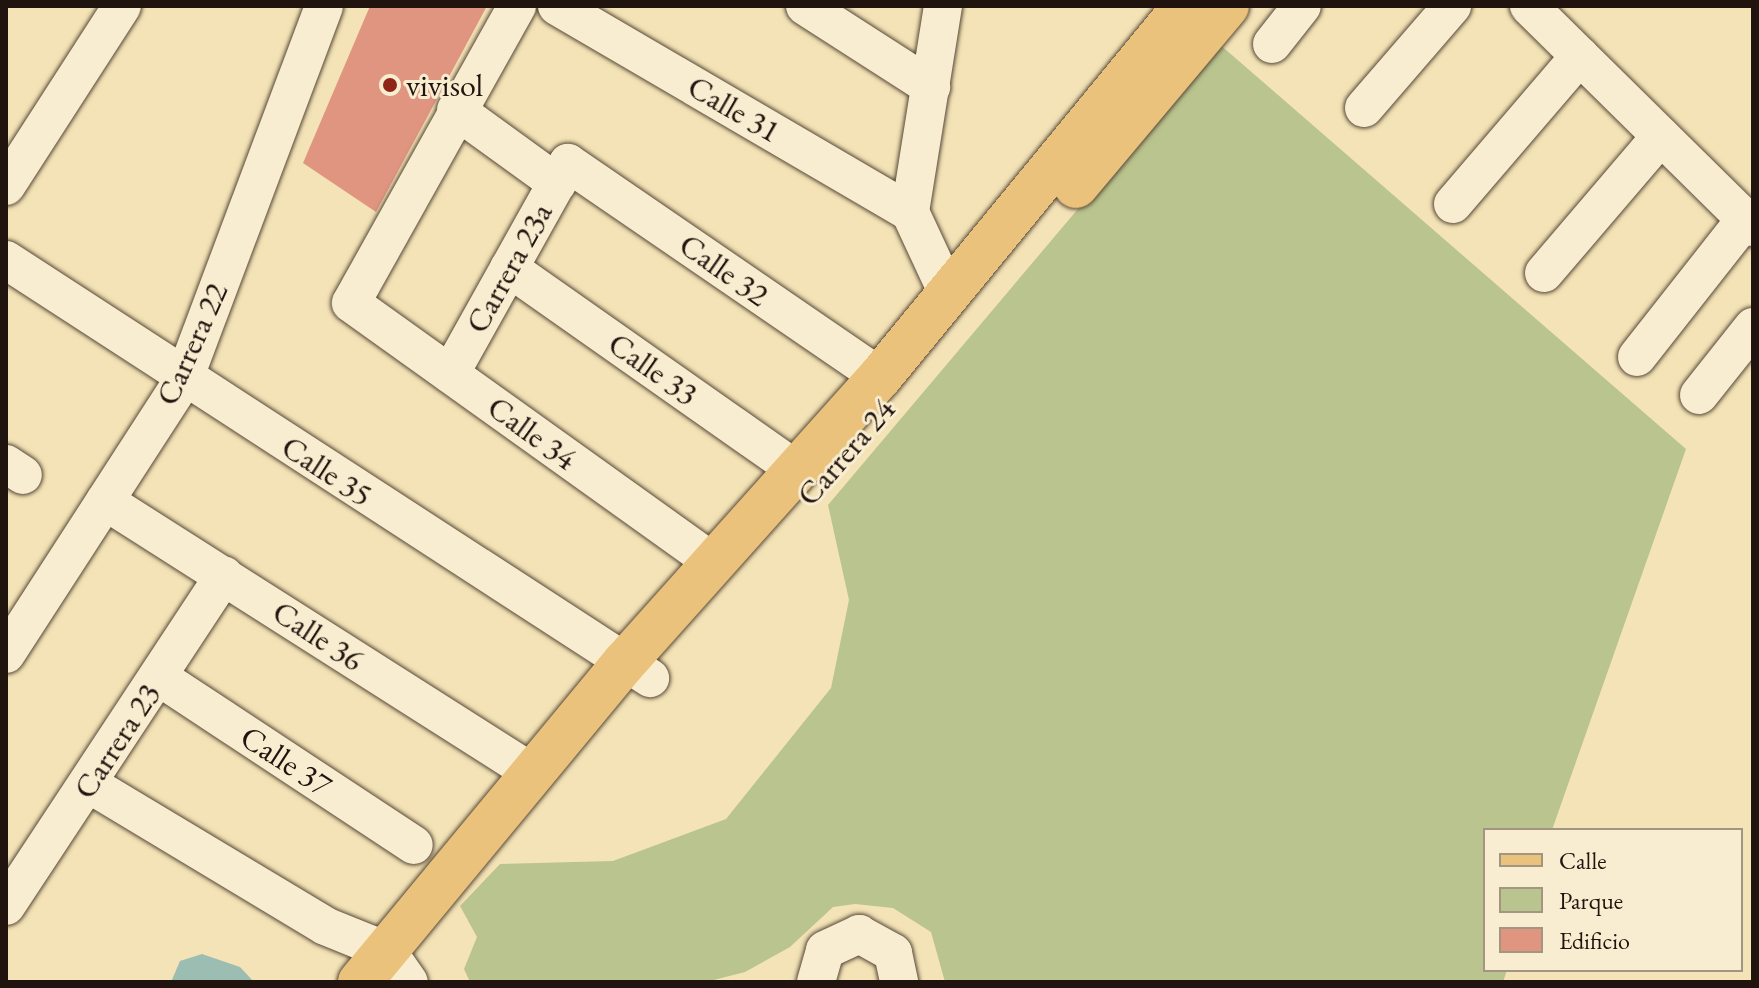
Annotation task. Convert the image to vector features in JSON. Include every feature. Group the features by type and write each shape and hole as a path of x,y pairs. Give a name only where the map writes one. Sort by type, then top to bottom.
{"main road":[{"name":"Carrera 24","path":"451,879 485,865 638,670 713,562 880,377 1185,6"},
{"name":"Carrera 24","path":"385,972 531,772 638,670 1227,6"}],"street":[{"path":"6,186 122,6"},
{"name":"Carrera 22","path":"6,654 184,379 324,6"},
{"path":"456,110 517,6"},
{"name":"Calle 31","path":"557,6 910,212"},
{"path":"805,6 931,87"},
{"path":"943,6 910,212 948,294"},
{"path":"1272,44 1302,6"},
{"path":"1364,108 1452,6"},
{"path":"1529,6 1749,224 1637,357"},
{"path":"1453,204 1580,56"},
{"name":"Calle 32","path":"456,110 563,173 880,377"},
{"name":"Calle 34","path":"456,110 351,303 713,562"},
{"path":"1544,273 1661,136"},
{"name":"Carrera 23a","path":"450,374 563,173"},
{"name":"Calle 35","path":"6,260 184,379 638,670"},
{"name":"Calle 33","path":"509,268 796,470"},
{"path":"1699,395 1753,327"},
{"name":"Calle 36","path":"105,501 531,772"},
{"name":"Carrera 23","path":"7,906 224,576"},
{"name":"Calle 37","path":"159,677 414,845"},
{"path":"89,784 325,926 385,972"},
{"path":"816,982 825,950 859,934 893,953 899,982"}],"green space":[{"path":"1218,43 1686,449 1553,828 1483,828 1483,972 1506,972 1503,982 945,982 931,932 893,908 855,904 833,907 790,947 745,972 706,982 470,982 464,969 477,937 460,906 500,864 613,861 726,819 831,688 849,600 828,505"}],"water":[{"path":"202,954 240,967 254,982 171,982 180,961"}],"building":[{"name":"vivisol","path":"370,6 487,6 376,212 303,163"}],"place":[{"name":"vivisol","path":"390,85"}]}
